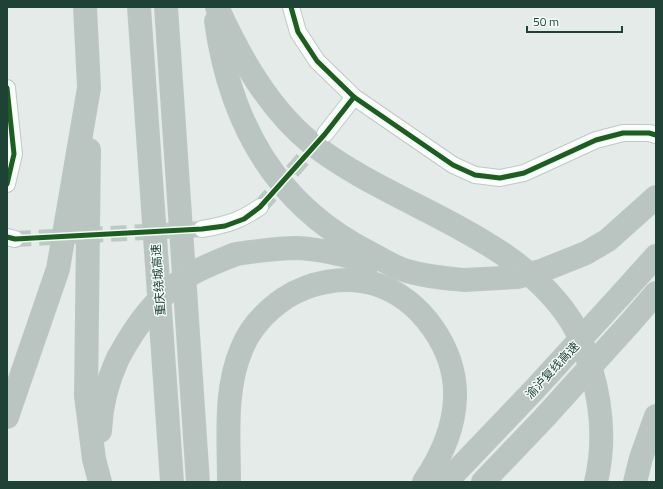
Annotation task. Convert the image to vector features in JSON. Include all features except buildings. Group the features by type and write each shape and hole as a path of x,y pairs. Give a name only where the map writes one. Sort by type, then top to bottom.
{"highway":[{"path":"86,7 89,88 86,396 94,459 100,482"},
{"name":"重庆绕城高速","path":"139,7 172,482"},
{"path":"166,7 198,482"},
{"path":"214,7 225,72 237,108 250,138 267,166 287,192 307,212 329,230 353,245 402,269"},
{"path":"217,7 242,58 256,81 309,142 330,158 392,194 480,240 535,278 554,298 572,322 586,353 597,389 602,428 599,469 596,482"},
{"path":"7,416 58,269 89,88"},
{"path":"103,482 100,457 102,402 108,380 132,332 150,309 172,288 190,274 236,254 267,249 298,248 322,251 402,269 464,280 516,277 542,271 586,253 608,240 656,197"},
{"name":"渝泸复线高速","path":"446,482 533,391 656,256"},
{"path":"229,482 229,402 234,374 242,348 254,326 272,306 295,292 322,282 349,280 374,284 396,294 415,308 432,326 444,348 450,365 455,397 453,419 446,444 424,482"},
{"path":"483,482 545,417 630,324 656,293"},
{"path":"634,482 656,416"}],"street":[{"path":"291,7 298,32 317,62 354,97 453,165 475,174 500,178 524,173 596,140 623,133 649,133 656,135"},
{"path":"7,88 14,154 7,184"},
{"path":"325,134 354,97"},
{"path":"202,229 224,226 244,219 260,207"}],"tunnel":[{"path":"260,207 322,138"},
{"path":"15,239 202,229"}],"cycle path":[{"path":"291,7 298,32 317,61 354,97 453,165 475,175 500,178 524,173 596,140 623,133 649,133 656,135"},
{"path":"7,88 14,154 7,184"},
{"path":"7,237 15,239 202,229 225,226 244,219 260,207 325,134 354,97"}]}
